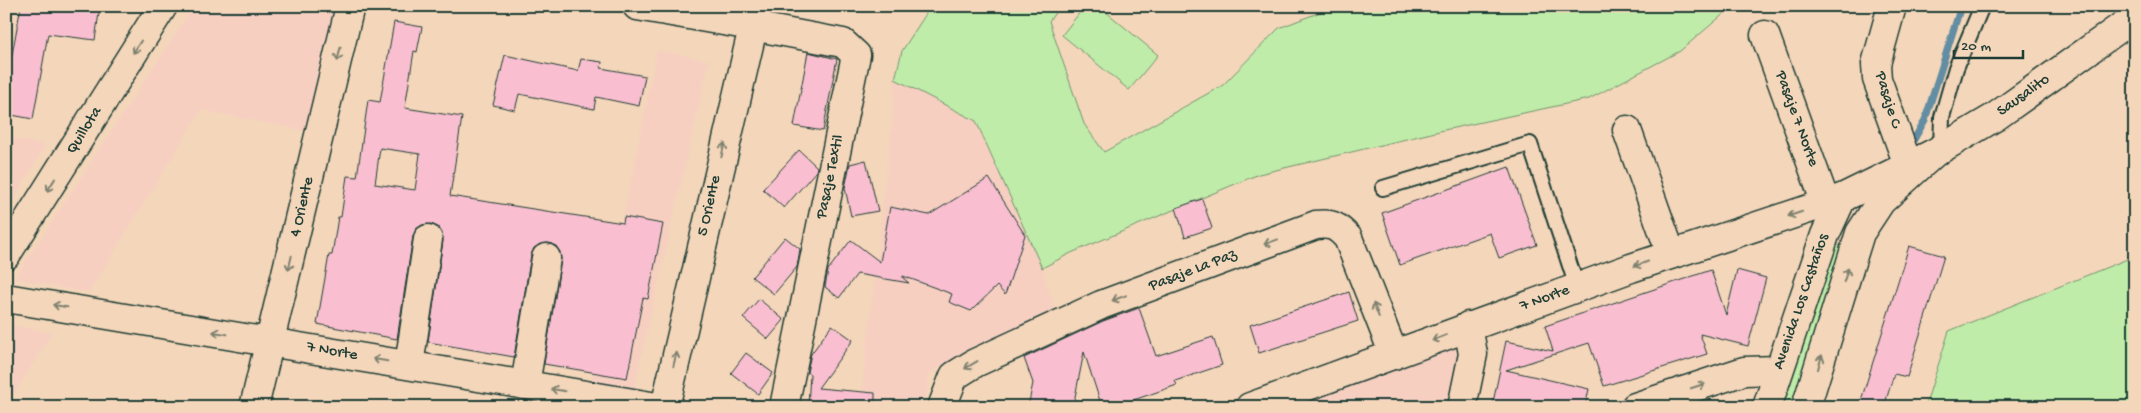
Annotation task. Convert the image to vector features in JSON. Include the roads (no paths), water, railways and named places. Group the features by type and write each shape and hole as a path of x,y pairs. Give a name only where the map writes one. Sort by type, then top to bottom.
{"street":[{"name":"Quillota","path":"6,255 164,6"},
{"name":"4 Oriente","path":"254,407 350,6"},
{"path":"638,6 755,16"},
{"name":"Pasaje C","path":"1892,6 1876,64 1877,80 1908,165"},
{"name":"5 Oriente","path":"664,407 755,16"},
{"name":"Pasaje Textil","path":"755,16 843,42 856,56 784,407"},
{"name":"Sausalito","path":"1834,201 1937,150 1995,117 2135,17"},
{"name":"Pasaje 7 Norte","path":"1765,35 1834,201 1856,213 1860,233"},
{"path":"1626,130 1671,254"},
{"name":"Sausalito","path":"1860,233 1881,201 1937,150"},
{"name":"7 Norte","path":"1250,407 1468,326 1671,254 1834,201"},
{"name":"Avenida Los Castaños","path":"1767,407 1825,236 1834,201"},
{"name":"Pasaje La Paz","path":"942,407 954,376 975,363 1101,305 1316,225 1330,224 1338,227 1348,238 1394,355"},
{"name":"Avenida Los Castaños","path":"1806,407 1860,233"},
{"path":"409,365 428,238"},
{"path":"526,385 546,258"},
{"name":"7 Norte","path":"6,298 657,407"},
{"path":"1462,407 1473,354 1468,326"},
{"path":"1635,407 1744,371 1778,370"}],"lane":[{"path":"1937,150 1942,117 1956,68 1982,6"},
{"path":"1382,188 1530,144 1578,287"}],"waterway":[{"path":"1912,143 1925,120 1961,6"}]}
